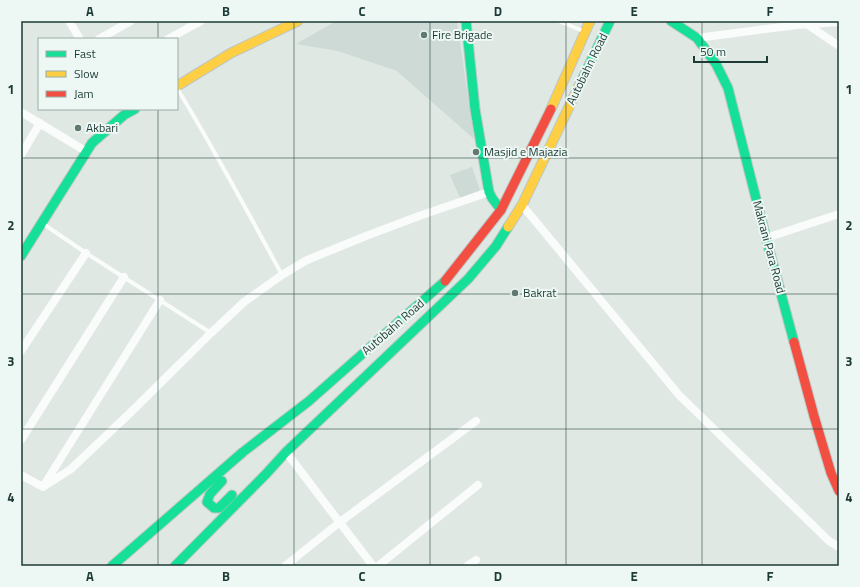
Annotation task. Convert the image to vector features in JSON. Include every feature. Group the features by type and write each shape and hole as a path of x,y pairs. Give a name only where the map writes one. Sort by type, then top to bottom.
{"main road":[{"path":"178,86 232,54 298,21"},
{"path":"466,21 475,109 489,192 501,210"},
{"name":"Autobahn Road","path":"112,566 243,452 309,401 445,281 501,210 554,103 590,21"},
{"name":"Autobahn Road","path":"175,566 286,452 468,279 496,246 522,205 610,21"},
{"name":"Makrani Para Road","path":"671,21 697,38 716,64 728,88 766,238 814,416 831,473 839,491"},
{"path":"21,256 92,143 123,112"},
{"path":"243,452 231,471 210,494 207,502 213,508 219,508 240,486 266,474"}],"street":[{"path":"69,21 79,38"},
{"path":"101,38 131,21"},
{"path":"170,38 201,21"},
{"path":"697,38 793,24 808,25 839,22"},
{"path":"808,25 839,46"},
{"path":"21,112 87,152"},
{"path":"21,155 40,124"},
{"path":"43,487 71,469 244,302 282,275 307,260 358,239 489,192"},
{"path":"522,205 679,395 829,541 839,548"},
{"path":"766,238 839,214"},
{"path":"21,351 86,253"},
{"path":"21,440 124,277"},
{"path":"43,487 160,300"},
{"path":"285,566 340,522 476,421"},
{"path":"286,452 373,566"},
{"path":"21,475 43,487"},
{"path":"378,566 478,484"},
{"path":"467,566 476,560"}],"lane":[{"path":"559,21 585,32"},
{"path":"178,89 239,195 282,275"},
{"path":"42,222 86,253 211,333"}],"shaded area":[{"path":"336,21 457,21 474,139 397,71 338,51 296,44"},
{"path":"472,167 480,190 460,198 450,175"}],"traffic: fast":[{"path":"466,21 475,109 489,192 501,210"},
{"path":"579,86 610,21"},
{"path":"671,21 697,38 716,64 728,88 794,342"},
{"path":"21,256 92,143 124,115 133,110"},
{"path":"175,566 286,452 468,279 496,246 508,227"},
{"path":"112,566 243,452 309,401 445,281"},
{"path":"222,481 210,494 207,502 214,508 219,508 232,495"}],"traffic: slow":[{"path":"178,85 231,53 298,21"},
{"path":"551,109 590,21"},
{"path":"508,227 522,205 579,86"}],"traffic: jam":[{"path":"445,281 501,210 551,109"},
{"path":"794,342 831,473 839,491"}],"place":[{"name":"Fire Brigade","path":"424,35"},
{"name":"Akbari","path":"78,128"},
{"name":"Masjid e Majazia","path":"476,152"},
{"name":"Bakrat","path":"515,293"}]}
